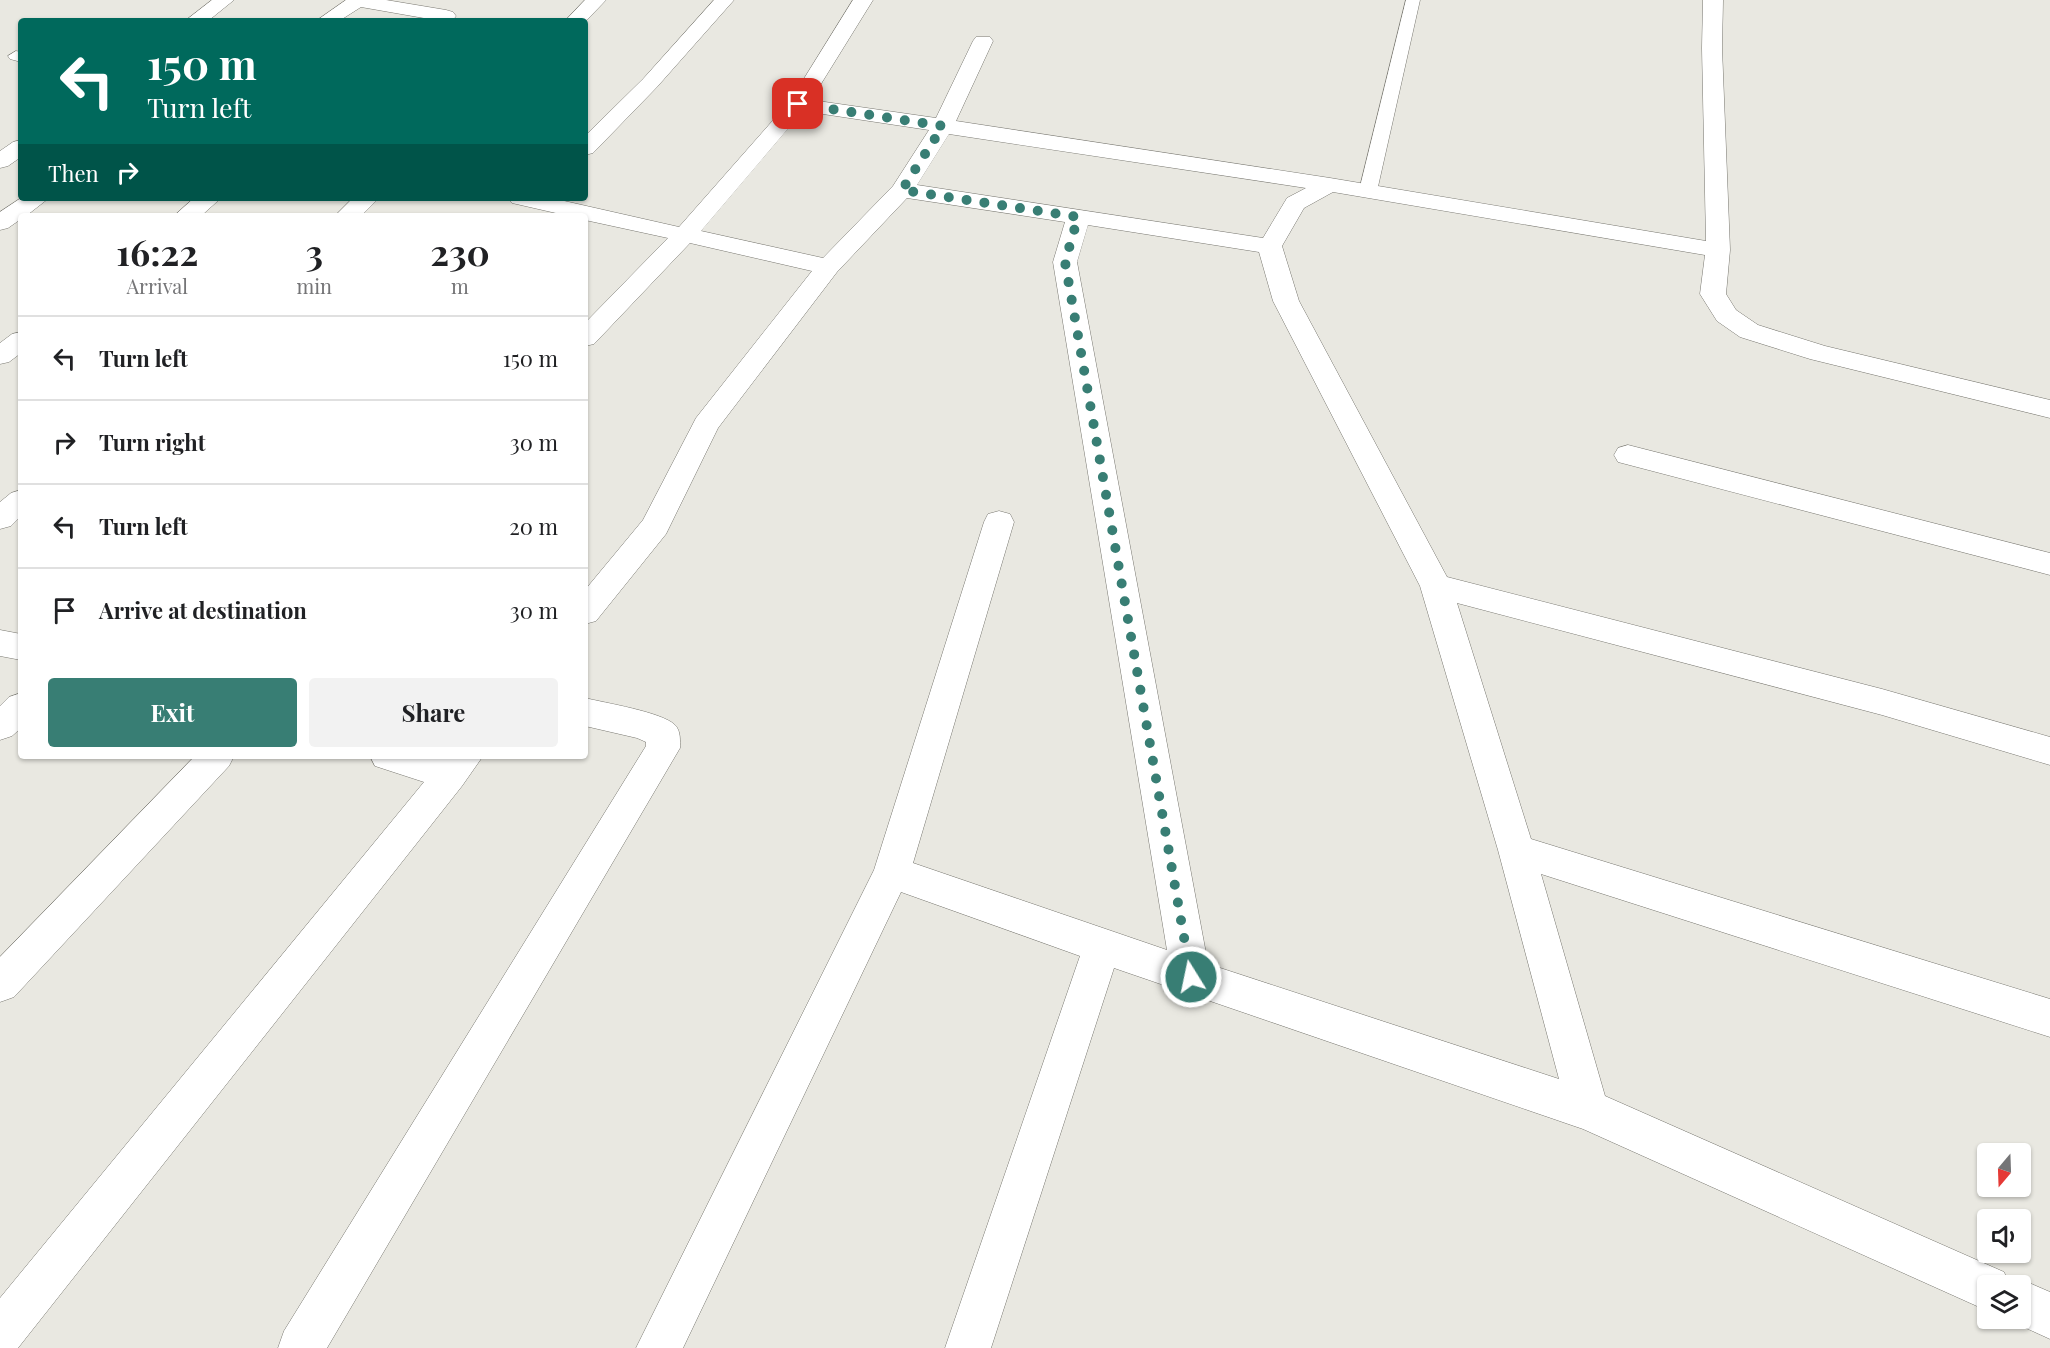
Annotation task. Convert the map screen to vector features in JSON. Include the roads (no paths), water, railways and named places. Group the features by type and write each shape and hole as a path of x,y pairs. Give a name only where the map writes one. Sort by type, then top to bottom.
{"street":[{"path":"199,18 224,0"},
{"path":"331,18 358,1 442,18 464,0"},
{"path":"578,18 596,0"},
{"path":"588,145 650,83 724,0"},
{"path":"588,335 685,235 798,104 863,0"},
{"path":"1713,0 1712,48 1718,250 1713,294 1725,315 1749,331 1820,353 2050,409"},
{"path":"588,608 655,526 706,425 828,267 902,190 943,126 983,41"},
{"path":"798,104 1368,191 1718,250"},
{"path":"0,161 18,149"},
{"path":"1330,185 1295,203 1270,246 1286,301 1436,586 1516,850 1588,1110"},
{"path":"902,190 1270,246"},
{"path":"0,223 32,201"},
{"path":"190,213 205,201"},
{"path":"350,213 364,201"},
{"path":"527,203 576,213"},
{"path":"588,215 828,267"},
{"path":"1078,217 1065,262 1191,977"},
{"path":"0,356 18,342"},
{"path":"1628,455 2050,564"},
{"path":"0,518 18,503"},
{"path":"659,1348 892,872 999,522"},
{"path":"1436,586 1882,702 2050,751"},
{"path":"0,643 18,646"},
{"path":"0,726 18,710"},
{"path":"301,1348 663,748 663,735 654,730 588,713"},
{"path":"0,984 214,759"},
{"path":"408,759 458,766"},
{"path":"0,1334 458,766"},
{"path":"1516,850 2050,1018"},
{"path":"892,872 1102,947 1588,1110 1977,1283"},
{"path":"968,1348 1102,947"},
{"path":"2031,1307 2050,1316"}],"lane":[{"path":"1368,191 1413,0"}]}
